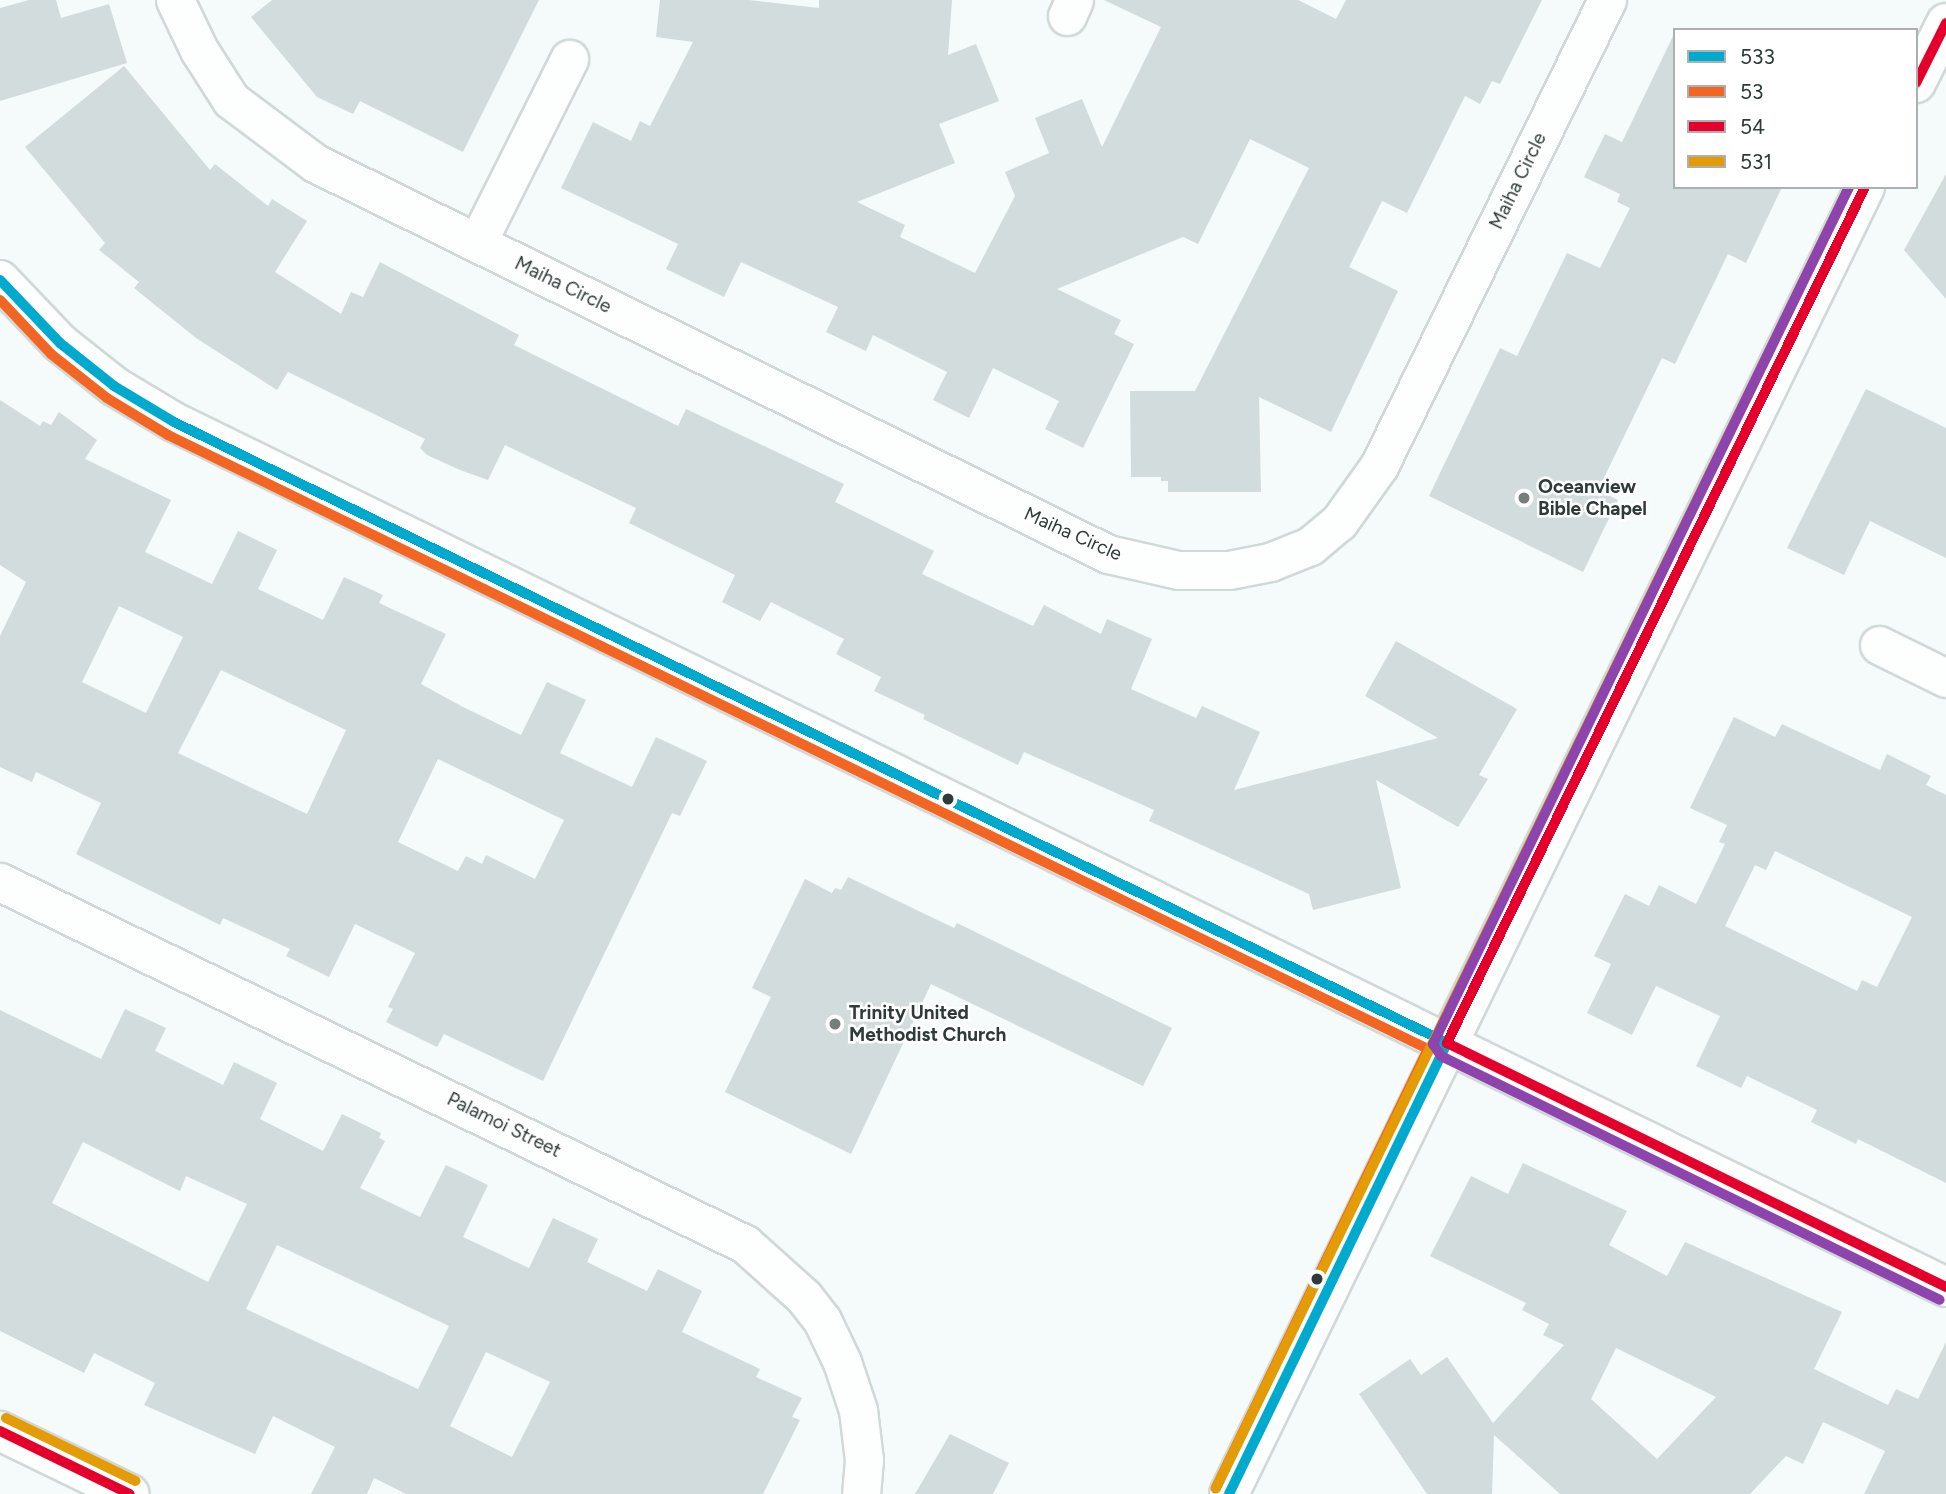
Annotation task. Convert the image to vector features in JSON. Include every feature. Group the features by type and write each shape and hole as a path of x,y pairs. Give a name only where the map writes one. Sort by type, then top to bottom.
{"main road":[{"path":"1918,79 1946,23"},
{"path":"1229,1494 1864,189"},
{"path":"0,280 60,343 114,386 174,422 1946,1287"},
{"path":"0,1431 130,1494"}],"street":[{"name":"Maiha Circle","path":"175,0 199,50 231,100 268,131 315,163 1108,554 1178,570 1228,570 1270,562 1310,546 1339,522 1380,466 1607,0"},
{"path":"477,243 569,59"},
{"path":"1880,645 1946,678"},
{"name":"Palamoi Street","path":"0,882 745,1244 803,1297 822,1320 842,1362 858,1409 864,1460 861,1494"}],"building":[{"path":"29,0 56,0 61,18 109,4 127,63 0,101 0,8"},
{"path":"272,0 539,0 463,152 360,101 353,114 317,97 251,17"},
{"path":"660,0 749,0 819,8 819,0 952,0 948,55 976,44 999,101 939,124 955,163 857,202 905,225 900,237 975,273 1015,196 1005,172 1049,153 1035,118 1082,99 1102,147 1161,27 1104,0 1298,0 1336,19 1346,0 1542,0 1500,84 1492,81 1480,104 1465,96 1407,213 1382,201 1349,267 1398,291 1331,432 1259,397 1261,492 1168,492 1168,481 1161,481 1161,477 1131,477 1130,391 1195,391 1309,168 1250,139 1198,244 1183,237 1057,289 1121,320 1114,334 1134,344 1083,448 1045,429 1059,401 993,368 969,418 933,400 947,372 873,335 866,351 826,332 838,307 741,262 724,297 666,269 678,244 561,188 593,122 631,141 640,121 650,126 693,42 656,37"},
{"path":"1673,36 1673,189 1781,189 1746,263 1728,254 1675,364 1662,358 1598,490 1618,500 1583,572 1429,496 1500,348 1517,356 1567,253 1600,268 1630,208 1617,202 1620,194 1584,177 1605,134 1622,142"},
{"path":"124,66 210,170 215,164 268,206 272,199 307,221 275,272 341,314 351,292 363,297 380,262 519,335 514,345 678,426 686,409 844,484 835,502 934,551 922,574 1033,626 1044,605 1101,634 1107,619 1152,639 1131,689 1196,718 1202,706 1260,732 1234,790 1438,738 1365,696 1396,641 1517,709 1479,775 1488,779 1458,827 1376,780 1401,888 1313,910 1309,894 1149,821 1154,810 1024,752 1018,765 923,719 925,715 874,691 881,677 836,654 844,639 771,602 760,621 722,602 735,575 629,523 636,508 505,445 488,480 460,470 427,455 420,448 425,439 288,372 277,390 196,338 134,288 139,282 99,250 105,243 25,147"},
{"path":"1946,174 1946,299 1904,250"},
{"path":"1866,389 1946,428 1946,558 1870,521 1844,575 1787,548"},
{"path":"0,400 40,426 43,421 51,425 59,412 97,440 85,459 171,500 145,552 212,584 238,531 277,550 258,589 323,620 344,577 383,595 379,603 446,634 421,684 463,707 521,735 547,682 586,700 560,753 632,787 656,737 707,761 680,816 672,813 543,1081 444,1034 437,1047 386,1022 393,1009 388,1007 415,953 355,924 329,977 286,956 290,949 223,918 220,925 76,854 101,803 36,772 32,782 0,767 0,636 26,582 0,565","holes":["119,606 183,637 146,713 82,682","221,670 346,730 307,814 178,753","438,759 564,820 535,879 486,855 482,864 466,856 458,871 398,842"]},
{"path":"1734,717 1775,737 1782,724 1880,770 1887,754 1931,776 1926,785 1946,795 1946,1183 1858,1139 1856,1144 1811,1122 1817,1110 1747,1076 1741,1088 1696,1066 1720,1016 1656,986 1632,1035 1587,1013 1611,964 1594,956 1625,894 1649,906 1659,885 1696,904 1725,844 1719,842 1727,825 1690,808","holes":["1775,851 1912,917 1877,987 1862,980 1857,991 1725,926 1755,865 1766,870"]},
{"name":"Trinity United Methodist Church","path":"848,877 954,928 957,923 1172,1028 1143,1086 931,984 851,1154 725,1092 771,997 752,988 805,879 832,893 835,888 841,890"},
{"path":"125,1009 166,1028 155,1051 223,1085 234,1062 277,1083 260,1119 323,1151 342,1114 381,1133 379,1138 385,1141 360,1188 420,1217 446,1165 488,1185 463,1237 529,1268 553,1218 598,1239 587,1262 647,1291 658,1269 702,1291 682,1332 760,1369 756,1377 802,1398 792,1417 800,1420 763,1494 406,1494 374,1478 367,1494 311,1494 335,1447 273,1416 255,1454 144,1405 155,1383 94,1353 84,1373 0,1331 0,1010 101,1059","holes":["83,1142 180,1191 186,1176 247,1204 208,1282 52,1203","277,1245 449,1326 418,1389 246,1309","486,1352 550,1382 512,1457 450,1426"]},
{"path":"1523,1163 1627,1211 1609,1245 1667,1276 1685,1242 1842,1312 1814,1369 1888,1405 1896,1389 1918,1399 1946,1342 1946,1494 1864,1494 1885,1451 1823,1422 1803,1464 1786,1456 1750,1494 1560,1494 1494,1435 1492,1494 1427,1494 1359,1394 1410,1359 1421,1375 1447,1357 1493,1423 1564,1345 1543,1335 1549,1324 1522,1310 1526,1303 1430,1256 1471,1176 1508,1194","holes":["1616,1348 1716,1397 1657,1459 1591,1399"]},
{"path":"950,1434 1009,1463 993,1494 915,1494"}],"transit line":[{"name":"54","path":"1918,79 1946,23"},
{"name":"531","path":"1216,1488 1848,189"},
{"path":"1848,189 1433,1044 1441,1056 1940,1300"},
{"name":"54","path":"1864,189 1447,1043 1946,1287"},
{"name":"533","path":"0,280 60,343 114,386 174,422 1447,1043 1229,1494"},
{"name":"53","path":"0,300 51,354 107,398 168,435 1428,1049 1216,1488"},
{"name":"531","path":"6,1418 136,1481"},
{"name":"54","path":"0,1431 130,1494"}],"place":[{"name":"Oceanview Bible Chapel","path":"1524,498"},
{"name":"Trinity United Methodist Church","path":"835,1024"}]}
